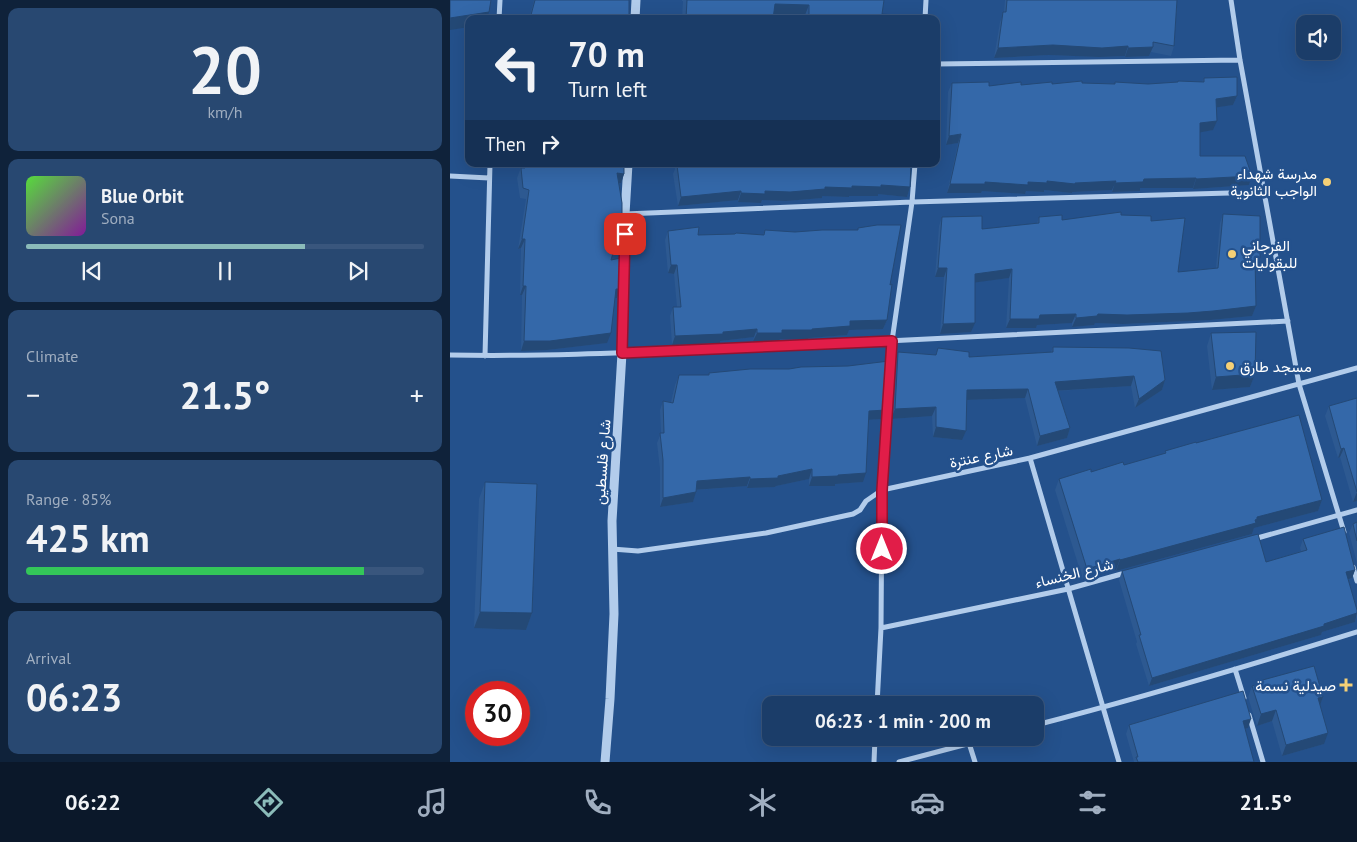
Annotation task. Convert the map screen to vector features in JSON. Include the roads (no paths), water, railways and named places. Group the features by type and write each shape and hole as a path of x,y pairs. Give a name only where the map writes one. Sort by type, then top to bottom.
{"street":[{"path":"499,15 500,0"},
{"path":"635,15 636,0"},
{"path":"925,15 926,0"},
{"path":"1231,0 1240,60 1299,384 1340,515 1344,534"},
{"path":"940,64 1240,60"},
{"path":"485,356 490,167"},
{"name":"شارع فلسطين","path":"605,762 614,614 612,521 622,353 628,167"},
{"path":"877,696 881,628 882,490 892,341 912,202 915,167"},
{"path":"450,176 489,178"},
{"path":"625,214 912,202 1265,192"},
{"path":"450,355 622,353 1288,321"},
{"name":"شارع عنترة","path":"612,549 638,551 766,533 830,520 853,514 860,510 866,501 882,490 1030,458 1357,368"},
{"path":"1030,458 1119,762"},
{"path":"1246,541 1357,510"},
{"path":"1352,562 1357,581"},
{"name":"شارع الخنساء","path":"881,628 1068,588 1134,571"},
{"path":"1044,723 1103,708 1357,632"},
{"path":"1235,669 1264,762"},
{"path":"874,762 875,746"},
{"path":"899,762 959,746"},
{"path":"971,746 975,762"}],"place":[{"name":"مدرسة شهداء الواجب الثانوية","path":"1327,182"},
{"name":"الفرجاني للبقوليات","path":"1232,254"},
{"name":"مسجد طارق","path":"1230,366"},
{"name":"صيدلية نسمة","path":"1346,685"}]}
